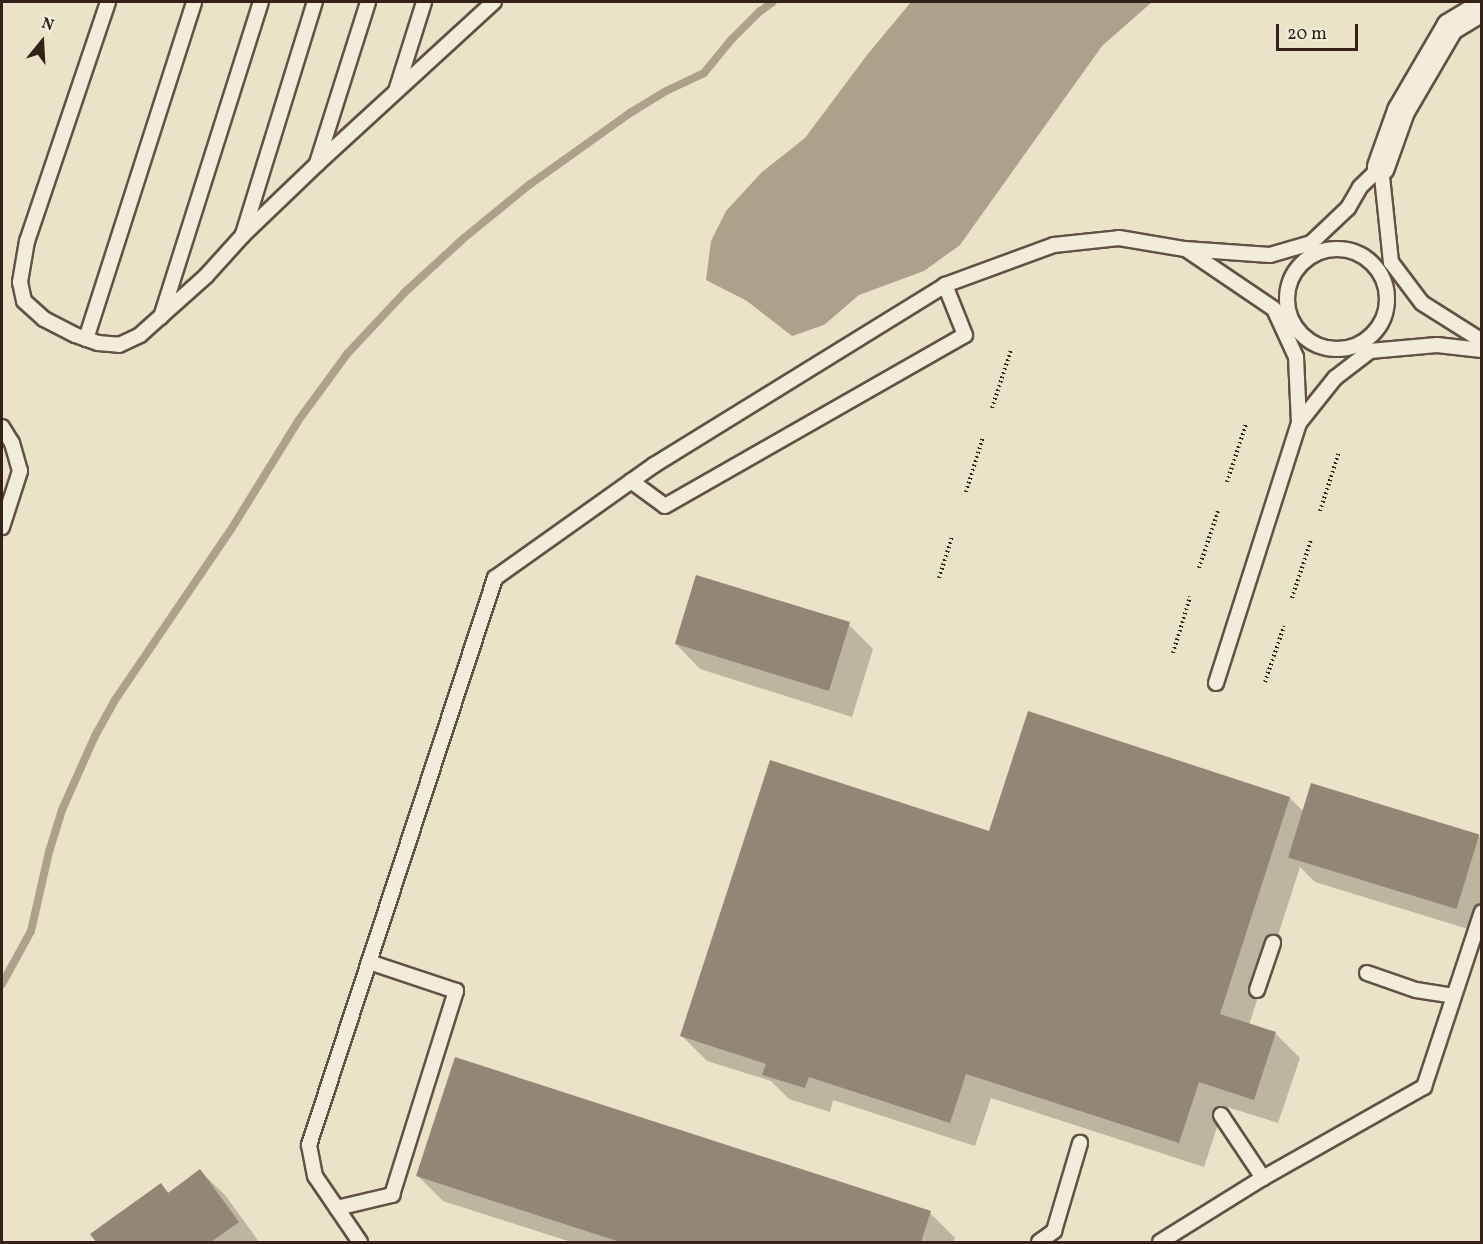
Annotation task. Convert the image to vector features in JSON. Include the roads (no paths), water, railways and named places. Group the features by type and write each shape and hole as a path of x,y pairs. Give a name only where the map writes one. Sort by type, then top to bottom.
{"street":[{"path":"1381,167 1401,111 1450,27 1482,8"}],"lane":[{"path":"108,2 27,241 20,282 24,301 44,319 86,339 119,345 140,335 206,276 243,235 316,164 494,2"},
{"path":"86,339 194,2"},
{"path":"160,317 261,2"},
{"path":"243,235 315,2"},
{"path":"316,164 368,2"},
{"path":"395,94 424,2"},
{"path":"360,1242 315,1176 309,1145 495,578 632,481 945,285 1054,245 1119,238 1185,249 1270,255 1311,243 1348,208 1360,187 1381,167"},
{"path":"1381,167 1391,262 1422,303 1482,341"},
{"path":"1311,243 1352,251 1370,262 1379,271 1386,287 1387,297"},
{"path":"1283,330 1291,279 1305,260 1311,243"},
{"path":"1185,249 1274,309 1296,357 1299,423 1216,683"},
{"path":"1305,260 1320,252 1336,249"},
{"path":"1370,262 1398,271"},
{"path":"1343,350 1360,344 1373,334 1383,320 1387,297 1398,271"},
{"path":"632,481 665,506 965,335 945,285"},
{"path":"1286,302 1290,318 1298,332 1310,342"},
{"path":"1283,330 1326,349 1370,351 1437,345 1482,350"},
{"path":"1299,423 1335,378 1370,351 1373,334"},
{"path":"2,427 12,442 20,471 2,527"},
{"path":"1160,1242 1263,1178 1424,1087 1482,912"},
{"path":"1257,990 1273,943"},
{"path":"337,1208 392,1195 456,991 369,962"},
{"path":"1367,973 1416,990 1454,996"},
{"path":"1221,1115 1263,1178"},
{"path":"1038,1242 1053,1231 1080,1143"}],"waterway":[{"path":"2,984 31,931 49,852 62,810 95,736 115,700 232,528 298,421 347,354 404,293 464,238 529,185 630,113 666,91 704,73 731,40 759,12 773,2"}]}
